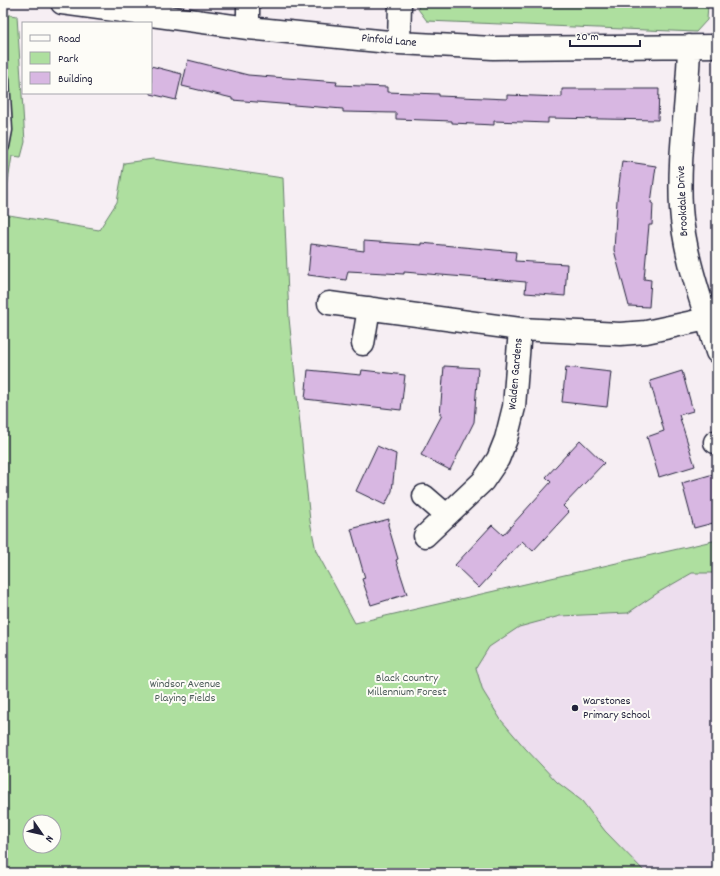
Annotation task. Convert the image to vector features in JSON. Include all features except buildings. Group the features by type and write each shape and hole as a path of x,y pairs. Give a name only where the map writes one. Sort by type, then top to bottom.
{"street":[{"name":"Pinfold Lane","path":"62,3 248,28 400,43 493,48 717,46"},
{"path":"248,3 248,28"},
{"path":"400,3 400,43"},
{"name":"Brookdale Drive","path":"689,46 680,177 681,209 686,246 717,352"},
{"name":"Walden Gardens","path":"329,303 520,328 620,334 646,332 707,319"},
{"path":"363,344 369,308"},
{"name":"Walden Gardens","path":"425,536 483,481 498,460 506,439 514,407 520,328"},
{"path":"424,496 446,515"}],"lane":[{"path":"3,79 6,130 3,146"}],"shaded area":[{"name":"Warstones Primary School","path":"717,540 717,873 567,873 393,659"}],"green space":[{"path":"419,3 708,3 707,20 696,32 427,21 418,9"},
{"path":"3,14 17,16 25,142 21,157 12,156 3,213"},
{"name":"Windsor Avenue Playing Fields","path":"153,159 283,178 289,318 310,521 316,551 355,623 717,540 717,573 692,573 659,592 628,613 560,616 519,627 489,647 476,668 483,691 501,720 557,782 582,801 605,831 646,873 3,873 3,214 99,230 117,202 124,163"}],"place":[{"name":"Warstones Primary School","path":"575,708"}],"park label":[{"name":"Black Country Millennium Forest","path":"407,685"}]}
